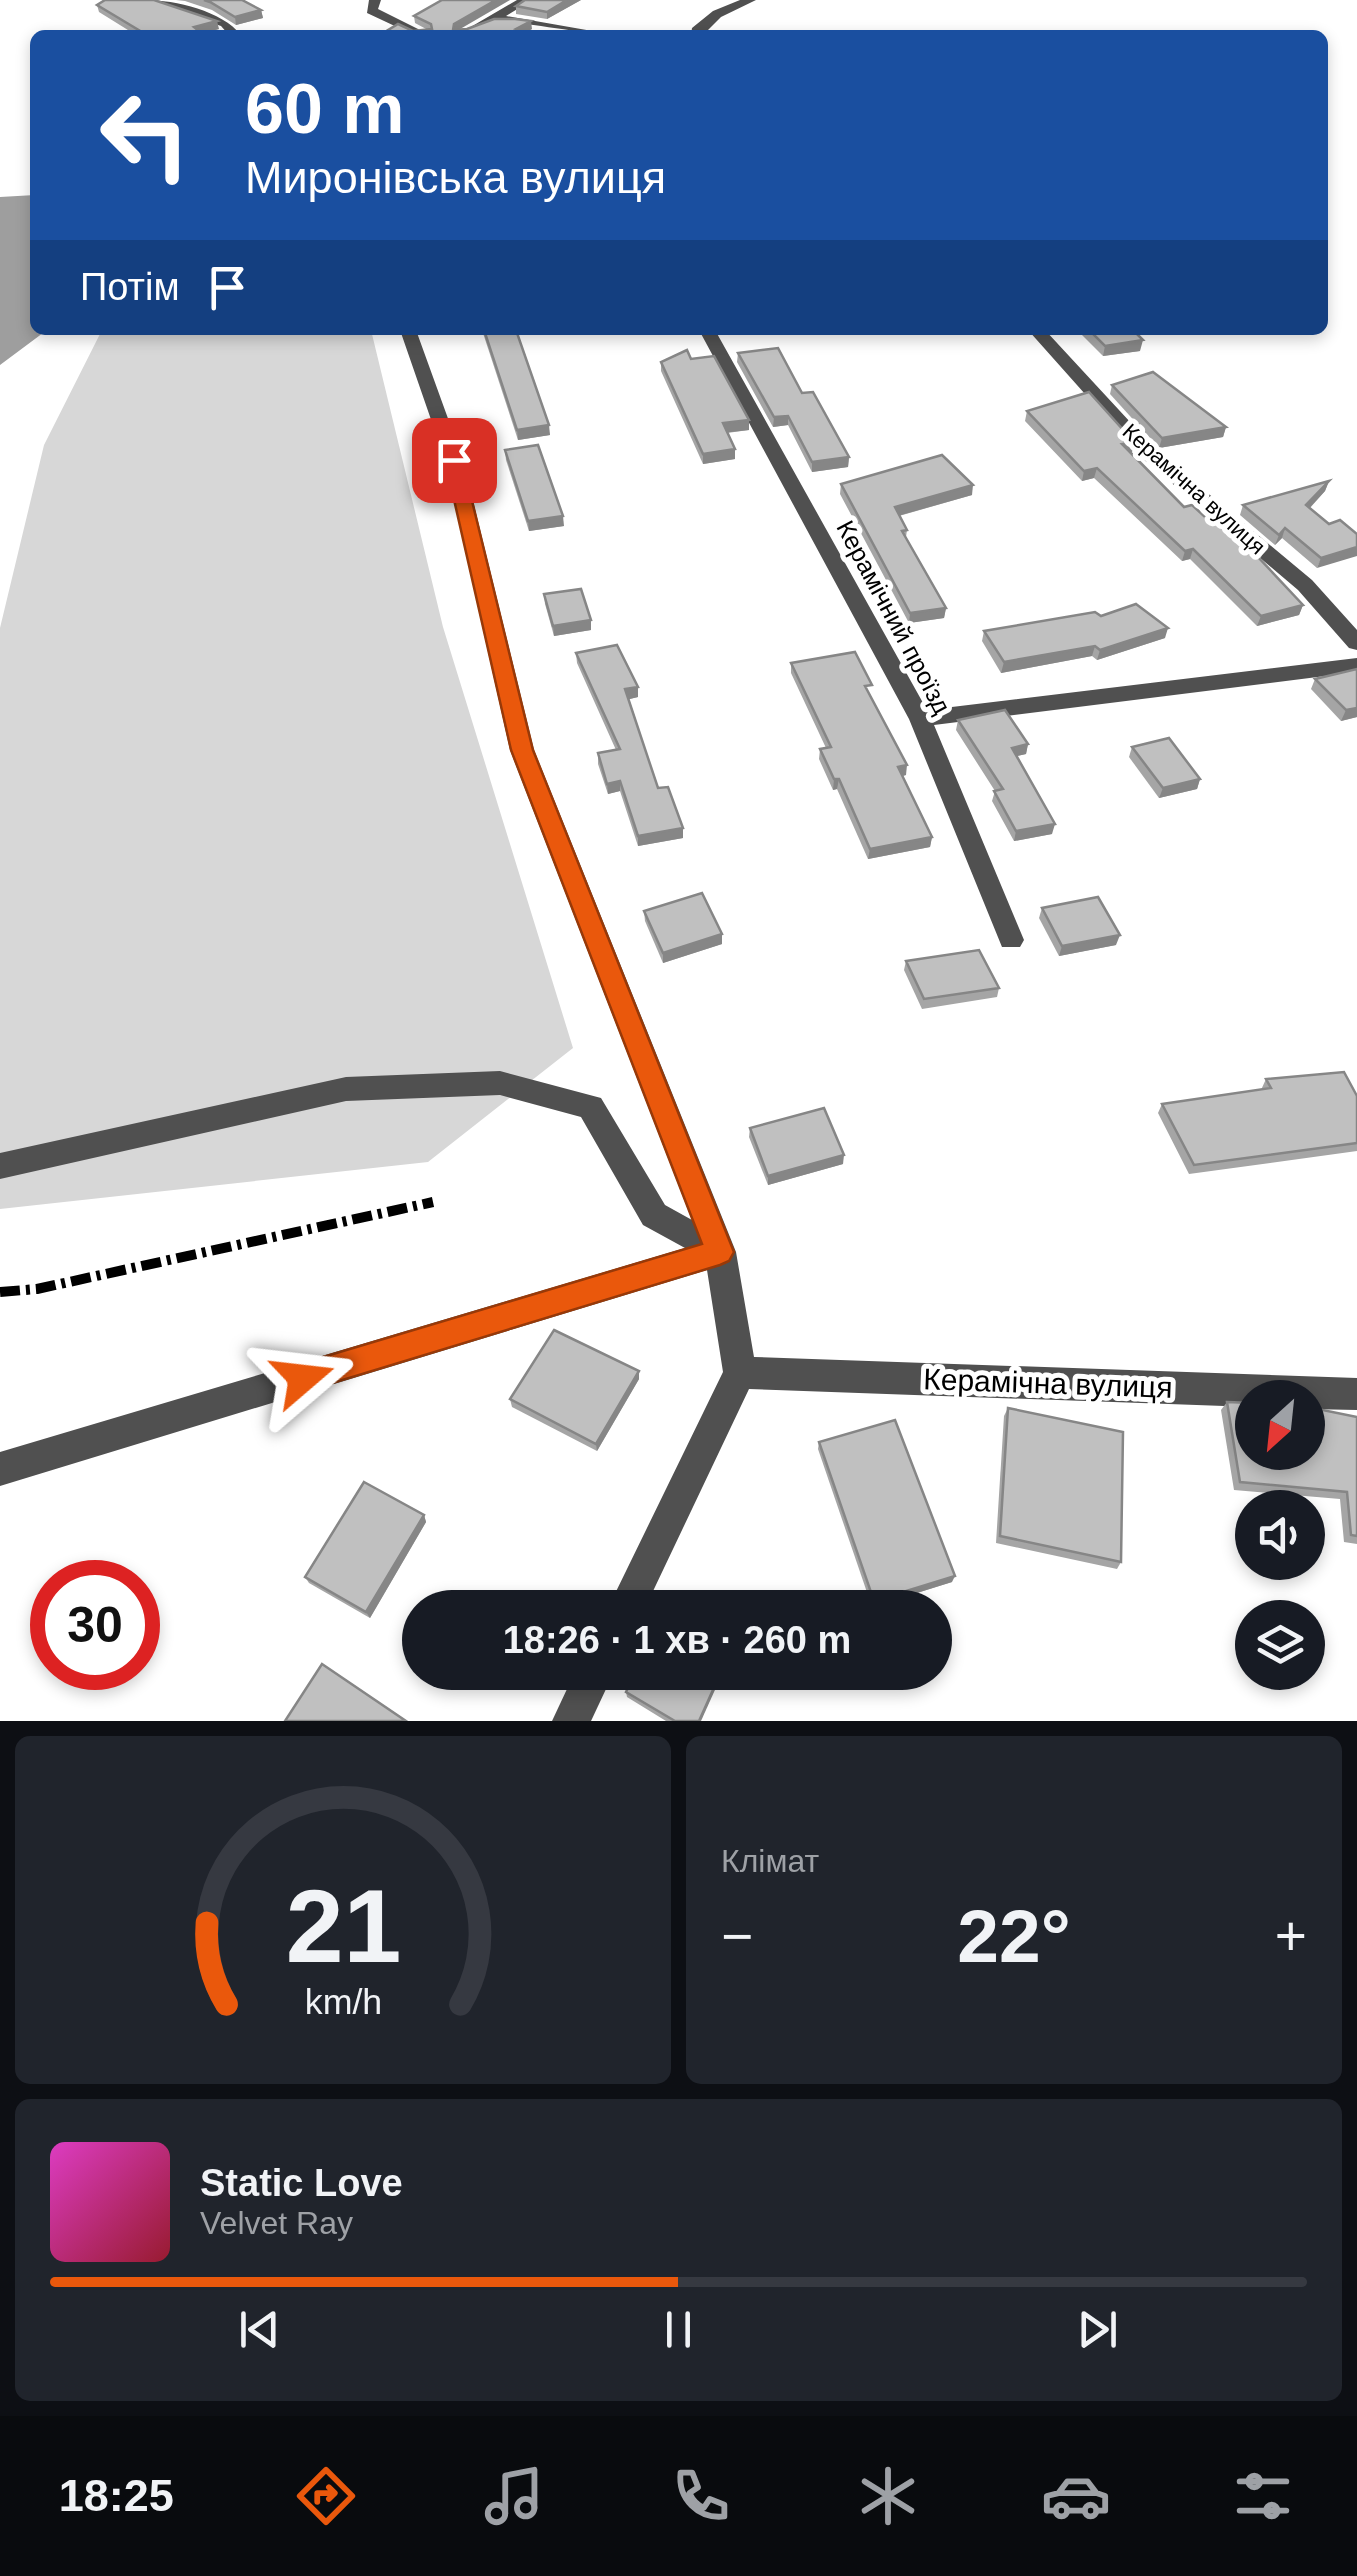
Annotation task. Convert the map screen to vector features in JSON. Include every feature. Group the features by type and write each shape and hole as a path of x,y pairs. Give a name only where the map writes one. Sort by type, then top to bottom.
{"street":[{"path":"151,0 225,24 230,30"},
{"path":"374,0 372,10 414,30"},
{"path":"472,30 526,0"},
{"path":"697,30 717,14 750,0"},
{"path":"494,18 575,30"},
{"path":"410,335 454,460 522,750 720,1252 740,1373 635,1590"},
{"name":"Керамічний проїзд","path":"710,335 920,719 1012,940"},
{"name":"Керамічна вулиця","path":"1041,335 1149,454 1305,586 1357,643"},
{"path":"920,719 1357,665"},
{"path":"0,1166 346,1089 500,1082 591,1107 654,1214 720,1252"},
{"path":"0,1469 720,1252"},
{"name":"Керамічна вулиця","path":"740,1373 1357,1394"},
{"path":"572,1721 587,1690"}],"shaded area":[{"path":"30,195 30,335 40,335 0,365 0,197"},
{"path":"99,335 372,335 443,627 573,1048 428,1162 0,1209 0,628 44,445"}],"building":[{"path":"105,0 154,0 217,21 194,27 198,30 139,30 97,5"},
{"path":"204,0 242,0 261,10 235,17"},
{"path":"442,0 496,0 454,24 453,30 422,30 432,29 431,24 414,16"},
{"path":"525,0 567,0 547,12 516,6"},
{"path":"494,19 531,21 516,29 519,30 453,30"},
{"path":"398,24 411,30 388,30"},
{"path":"486,335 518,335 549,425 517,430"},
{"path":"1094,335 1138,335 1143,340 1105,346"},
{"path":"778,348 802,393 813,392 849,457 812,462 788,416 774,417 738,353"},
{"path":"687,350 691,359 714,356 749,420 723,423 735,449 703,454 661,362"},
{"path":"1153,372 1226,427 1162,438 1112,385"},
{"path":"1089,392 1134,442 1122,444 1184,507 1192,505 1204,516 1215,512 1263,552 1258,557 1303,605 1261,616 1193,549 1185,551 1097,468 1084,471 1027,411"},
{"path":"538,445 563,516 528,521 505,450"},
{"path":"942,455 973,485 895,507 907,530 902,531 946,608 910,613 841,484"},
{"path":"1329,481 1306,505 1329,524 1340,520 1357,534 1357,547 1321,558 1285,528 1279,535 1243,505"},
{"path":"581,589 591,620 553,626 544,594"},
{"path":"1136,604 1168,628 1100,650 1095,646 1004,662 984,631 1095,612 1101,616"},
{"path":"617,645 638,687 625,689 658,788 668,787 683,828 638,836 620,781 607,784 598,753 620,749 576,653"},
{"path":"855,652 872,685 865,686 907,765 898,767 932,837 870,849 839,779 834,779 820,749 831,747 791,663"},
{"path":"1357,669 1357,708 1346,710 1315,679"},
{"path":"1005,710 1028,744 1012,748 1055,824 1016,831 994,791 1003,789 958,720"},
{"path":"1169,738 1200,779 1163,788 1132,747"},
{"path":"702,893 722,934 663,953 644,911"},
{"path":"1098,897 1120,935 1062,946 1042,908"},
{"path":"979,950 999,988 924,999 906,961"},
{"path":"1344,1072 1357,1096 1357,1143 1194,1165 1162,1104 1271,1088 1266,1079"},
{"path":"824,1108 844,1155 768,1176 750,1128"},
{"path":"554,1330 639,1371 596,1444 510,1399"},
{"path":"1227,1402 1235,1402 1235,1451"},
{"path":"1008,1408 1123,1432 1121,1562 1000,1536"},
{"path":"1325,1410 1357,1417 1357,1536 1351,1535 1347,1492 1240,1482 1238,1470 1325,1470"},
{"path":"895,1420 955,1576 910,1590 870,1590 819,1442"},
{"path":"364,1482 424,1515 366,1612 305,1577"},
{"path":"322,1664 406,1721 285,1721"},
{"path":"713,1690 699,1721 675,1721 626,1692"}],"railway":[{"path":"0,1292 37,1289 433,1202"}],"route":[{"path":"303,1378 720,1252 522,750 454,460"}]}
